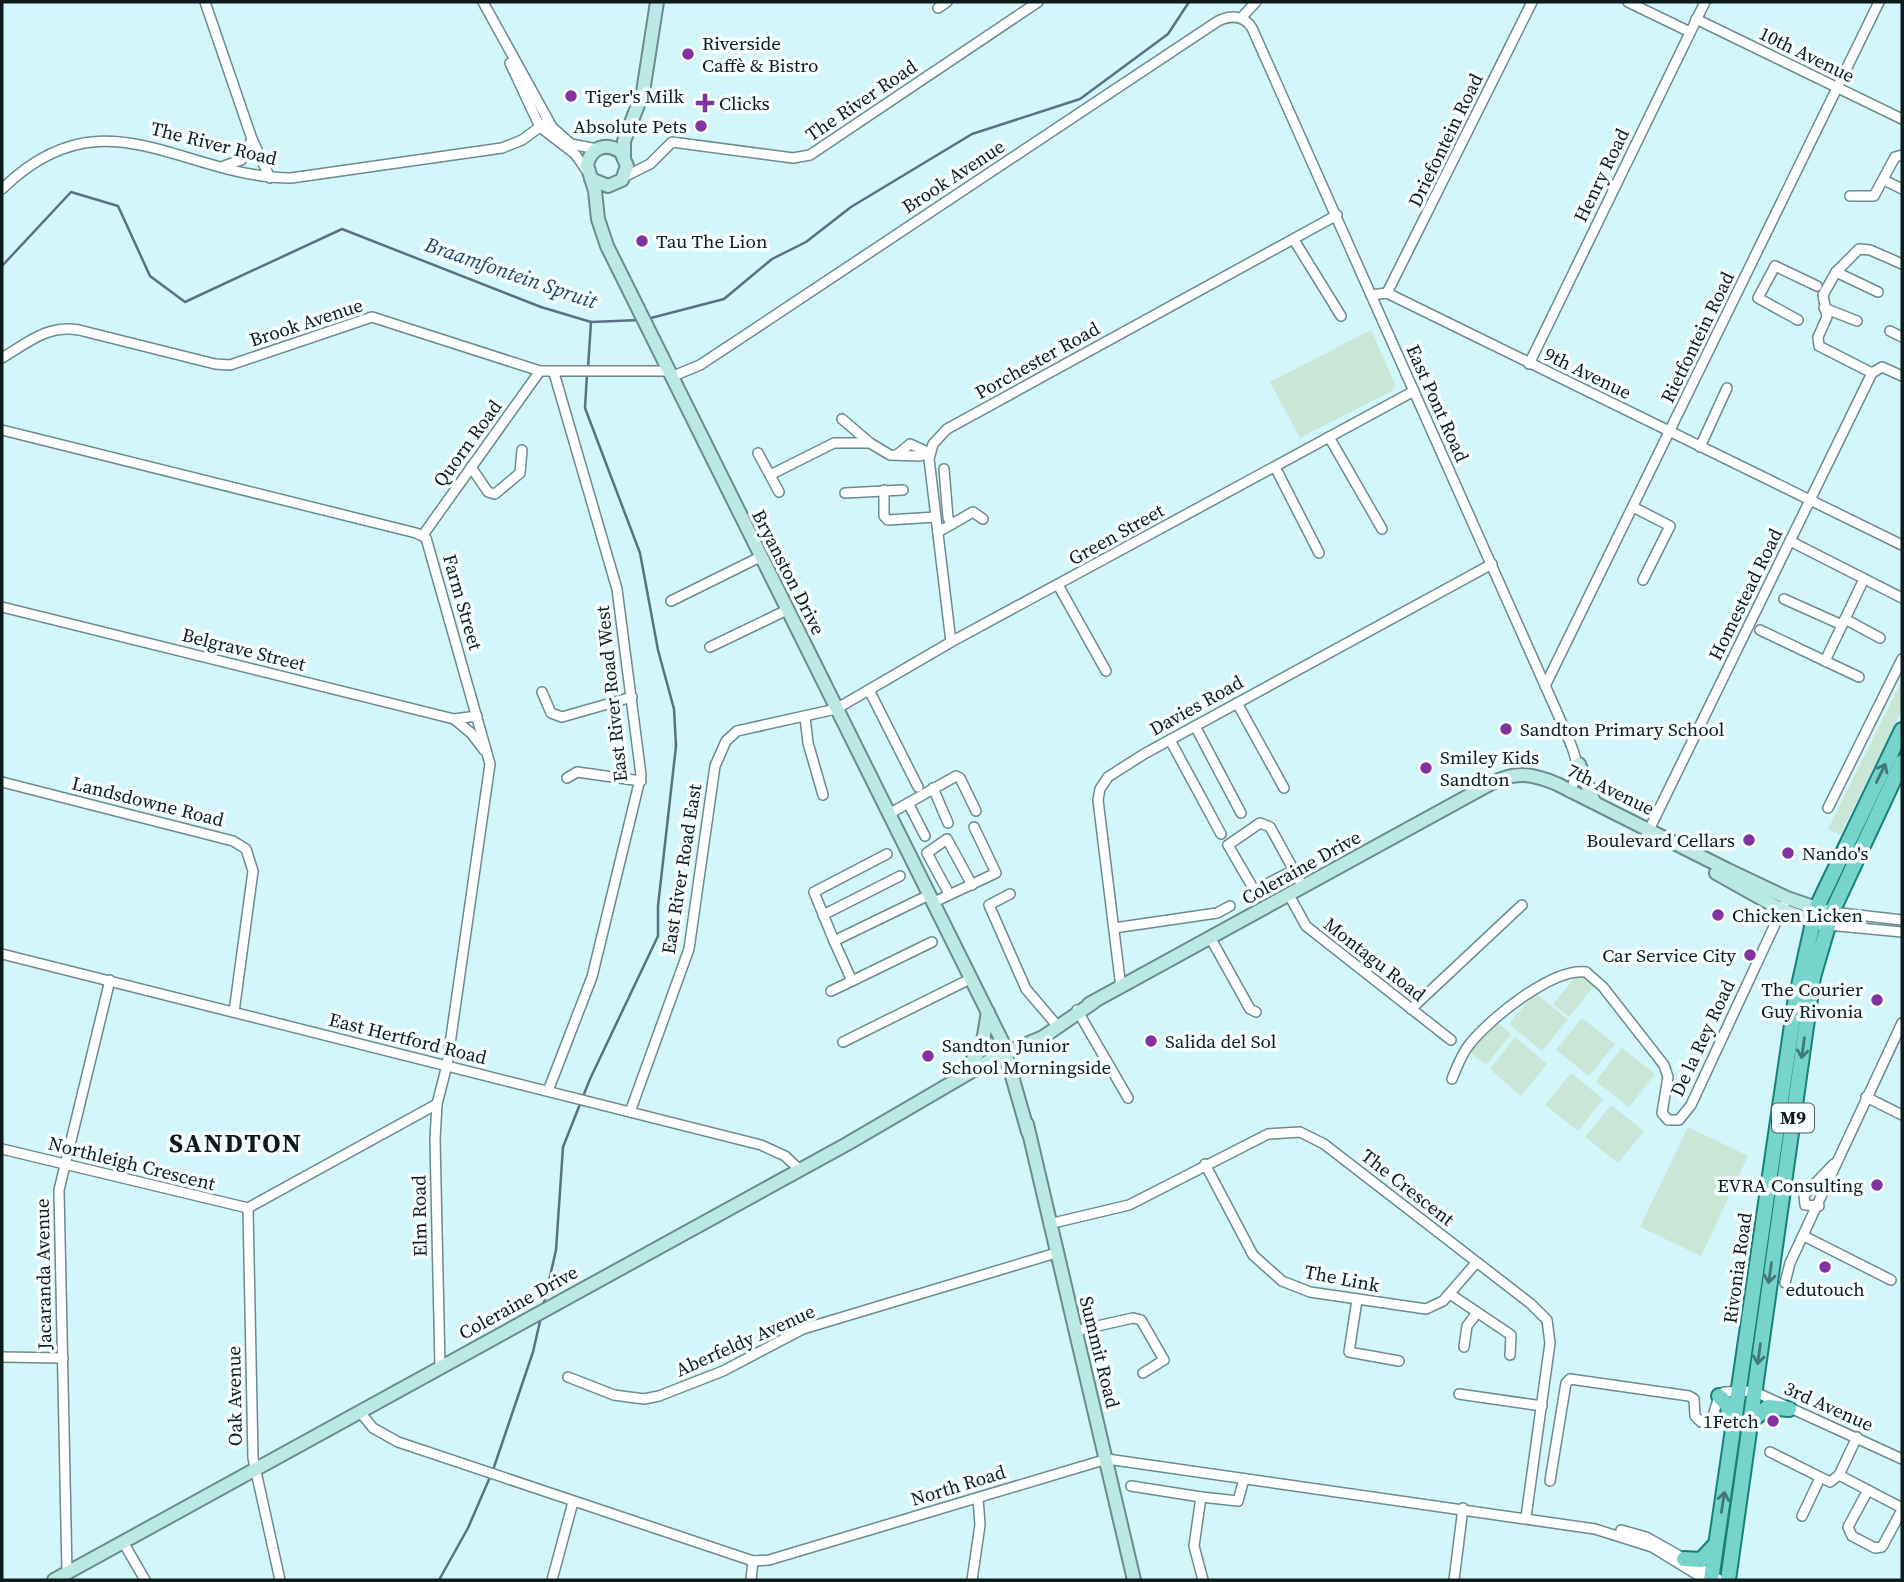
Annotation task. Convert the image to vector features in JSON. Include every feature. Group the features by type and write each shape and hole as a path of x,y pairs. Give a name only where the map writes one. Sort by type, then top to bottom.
{"main road":[{"name":"Rivonia Road","path":"1728,1580 1750,1422 1746,1391 1795,1004 1814,916 1902,730"},
{"name":"Rivonia Road","path":"1712,1579 1728,1472 1746,1391 1813,978 1830,919 1902,762"},
{"path":"1719,1396 1730,1415 1725,1460 1728,1472"},
{"path":"1750,1422 1768,1407 1789,1409"},
{"path":"1684,1559 1701,1559 1711,1552 1717,1542"}],"street":[{"path":"205,2 253,139 270,178"},
{"path":"483,2 544,124 575,154 589,175 602,186 622,179"},
{"path":"589,175 588,158 622,132 633,109 640,83 651,2"},
{"path":"600,223 605,198 622,179 624,141 643,92 657,2"},
{"path":"938,8 947,2"},
{"path":"1241,18 1256,2"},
{"name":"Driefontein Road","path":"1387,293 1532,2"},
{"path":"1628,2 1690,32"},
{"name":"Henry Road","path":"1530,364 1705,2"},
{"name":"Rietfontein Road","path":"1545,686 1879,2"},
{"name":"The River Road","path":"622,179 650,164 672,142 793,158 810,155 1034,3"},
{"name":"Brook Avenue","path":"2,358 46,331 59,327 215,364 230,365 372,317 540,371 669,374 700,365 1218,21 1230,16 1241,18"},
{"name":"East Pont Road","path":"1241,18 1252,28 1337,215 1579,764"},
{"name":"10th Avenue","path":"1696,19 1902,119"},
{"path":"544,124 571,144 616,149 625,159 650,164"},
{"name":"The River Road","path":"2,189 23,169 47,154 101,142 141,143 219,167 270,178 313,176 502,148 522,140 544,124"},
{"path":"219,167 231,166 241,160 253,139"},
{"path":"1850,195 1874,196 1895,158 1902,155"},
{"name":"Bryanston Drive","path":"589,175 600,223 628,292 1007,1051"},
{"path":"1884,180 1902,189"},
{"name":"Porchester Road","path":"930,453 937,438 947,429 1337,215"},
{"path":"1294,240 1341,316"},
{"path":"1902,264 1870,250 1859,249 1836,272 1823,295 1827,317 1818,337 1819,346 1874,370 1882,367 1902,376"},
{"path":"1798,320 1758,298 1765,280 1775,266 1817,286"},
{"path":"1748,272 1765,280"},
{"path":"1836,272 1878,292"},
{"path":"1371,295 1387,293"},
{"name":"9th Avenue","path":"1387,293 1902,545"},
{"path":"1824,308 1857,321"},
{"path":"1890,331 1902,337"},
{"name":"Homestead Road","path":"1648,832 1874,370"},
{"name":"Quorn Road","path":"423,535 540,371"},
{"name":"East River Road West","path":"548,1091 592,977 640,781 617,589 554,373"},
{"path":"1700,447 1727,388"},
{"name":"Green Street","path":"836,709 951,642 1414,391"},
{"path":"842,419 870,443 890,455 898,454 910,444 930,453 951,642"},
{"name":"Farm Street","path":"2,430 423,535 489,757 490,775 447,1065"},
{"path":"1329,437 1382,529"},
{"path":"770,475 831,444 870,443"},
{"path":"471,467 488,492 495,494 520,474 522,450"},
{"path":"758,453 779,492"},
{"path":"1275,467 1319,553"},
{"path":"944,469 948,518 952,524"},
{"path":"884,490 884,516 888,520 936,517"},
{"path":"845,493 903,491"},
{"path":"1633,507 1670,526 1643,580"},
{"path":"938,533 973,512 982,519"},
{"path":"1790,541 1902,598"},
{"path":"671,601 760,557"},
{"name":"Davies Road","path":"1121,988 1099,807 1100,789 1108,777 1195,726 1492,564"},
{"path":"1825,661 1864,579"},
{"path":"1058,586 1106,671"},
{"path":"1784,599 1880,638"},
{"name":"Belgrave Street","path":"2,607 454,719 477,716"},
{"path":"710,647 787,610"},
{"path":"1760,630 1859,677"},
{"path":"1828,808 1902,659"},
{"path":"869,690 918,787"},
{"path":"542,692 551,713 562,717 632,697"},
{"path":"1237,703 1284,788"},
{"name":"East River Road East","path":"630,1112 689,949 710,797 722,749 737,731 836,709"},
{"path":"805,718 808,743 823,795"},
{"path":"454,719 471,733 489,757"},
{"path":"1195,726 1241,813"},
{"path":"1170,740 1221,834"},
{"path":"1570,791 1577,777 1579,764"},
{"path":"1579,764 1594,802"},
{"path":"567,778 577,772 640,781"},
{"name":"7th Avenue","path":"1527,773 1648,832"},
{"name":"7th Avenue","path":"1527,773 1594,802 1785,904 1814,916 1830,919"},
{"name":"Coleraine Drive","path":"54,1580 1501,778 1527,773"},
{"path":"889,814 958,776 976,811"},
{"name":"Landsdowne Road","path":"2,782 233,841 246,849 253,871 234,1012"},
{"path":"933,788 948,823"},
{"path":"908,803 925,836"},
{"path":"1294,870 1257,889 1253,888 1228,845 1260,823 1265,823 1270,827 1294,870 1303,887"},
{"path":"834,941 931,899 994,876 996,870 974,827"},
{"path":"947,890 927,852 947,839 972,886"},
{"path":"852,981 814,895 816,888 887,854"},
{"path":"823,915 900,876"},
{"path":"1010,894 985,907 1026,989 1061,1021"},
{"name":"Montagu Road","path":"1289,895 1306,926 1451,1040"},
{"name":"De la Rey Road","path":"1452,1079 1468,1046 1513,1004 1567,973 1586,972 1603,987 1664,1065 1668,1077 1662,1113 1668,1121 1675,1122 1690,1105 1785,904"},
{"path":"1411,1009 1521,905"},
{"path":"1114,928 1217,912 1230,906"},
{"path":"1830,919 1902,920"},
{"path":"1830,919 1902,932"},
{"name":"Bryanston Drive","path":"948,935 1007,1051"},
{"path":"1211,939 1250,1009 1256,1012"},
{"path":"831,991 932,942"},
{"name":"East Hertford Road","path":"2,954 770,1148 785,1156 799,1169"},
{"path":"843,1042 970,979"},
{"name":"Jacaranda Avenue","path":"67,1573 58,1203 64,1165 110,980"},
{"path":"958,1079 980,1052 988,1012"},
{"path":"1078,1012 1128,1098"},
{"path":"1785,1283 1837,1161 1902,1023"},
{"name":"Summit Road","path":"1007,1051 1134,1580"},
{"name":"Elm Road","path":"440,1367 437,1104 447,1065"},
{"path":"1866,1097 1902,1115"},
{"path":"248,1208 437,1104"},
{"name":"The Crescent","path":"1049,1224 1129,1205 1268,1133 1300,1132 1324,1144 1531,1304 1547,1321 1550,1338 1526,1517"},
{"name":"Northleigh Crescent","path":"2,1149 248,1208"},
{"path":"1819,1206 1805,1205 1804,1195 1837,1161"},
{"name":"The Link","path":"1205,1164 1253,1255 1268,1271 1300,1290 1426,1310 1438,1305 1450,1294 1476,1264"},
{"name":"Oak Avenue","path":"248,1208 254,1469 280,1580"},
{"path":"1804,1236 1891,1280"},
{"name":"Aberfeldy Avenue","path":"568,1377 614,1395 644,1399 659,1396 723,1371 803,1329 1056,1253"},
{"path":"1450,1294 1512,1336 1510,1355"},
{"path":"1357,1300 1349,1352 1399,1361"},
{"path":"1464,1347 1467,1326 1476,1314"},
{"path":"1075,1331 1130,1319 1141,1320 1164,1360 1143,1373"},
{"path":"2,1357 63,1358"},
{"path":"1550,1481 1567,1379 1689,1395 1694,1399 1695,1416 1701,1422 1713,1416 1719,1396 1726,1391 1746,1391"},
{"name":"3rd Avenue","path":"1746,1391 1857,1437 1902,1459"},
{"path":"1459,1394 1542,1406"},
{"path":"360,1412 373,1428 390,1439 753,1562 751,1580"},
{"path":"1770,1452 1830,1482 1839,1475 1857,1437"},
{"name":"North Road","path":"753,1562 769,1560 1107,1459 1595,1528 1611,1528 1640,1534 1684,1559 1712,1579"},
{"path":"1839,1475 1868,1490 1902,1509 1882,1547 1875,1548 1852,1536 1849,1527 1868,1490"},
{"path":"1802,1516 1820,1478"},
{"path":"1131,1486 1238,1501 1244,1479"},
{"path":"1201,1497 1194,1546 1203,1580"},
{"path":"972,1580 980,1525 978,1498"},
{"path":"552,1580 573,1502"},
{"path":"1454,1580 1463,1508"},
{"name":"North Road","path":"1595,1528 1652,1547 1712,1579"},
{"path":"123,1542 145,1580"}],"green space":[{"path":"1371,330 1395,384 1392,391 1300,438 1270,382"},
{"path":"1902,680 1902,710 1840,835 1828,829"},
{"path":"1579,973 1594,986 1569,1017 1553,1004"},
{"path":"1535,993 1568,1019 1542,1051 1509,1024"},
{"path":"1582,1018 1615,1044 1589,1076 1556,1050"},
{"path":"1495,1021 1511,1034 1486,1065 1470,1052"},
{"path":"1515,1037 1547,1064 1521,1096 1490,1069"},
{"path":"1622,1048 1655,1074 1629,1107 1596,1081"},
{"path":"1571,1073 1603,1099 1578,1131 1545,1105"},
{"path":"1611,1105 1644,1131 1618,1163 1585,1137"},
{"path":"1688,1127 1748,1156 1701,1256 1640,1227"}],"waterway":[{"name":"Braamfontein Spruit","path":"647,319 724,299 772,259 806,242 851,207 972,134 1080,99 1168,34 1189,2"},
{"name":"Braamfontein Spruit","path":"2,266 71,192 118,206 150,276 185,302 342,229 541,307 591,322 640,320"},
{"path":"588,368 591,322"},
{"path":"543,1307 556,1250 563,1147 590,1079 658,936 658,906 676,746 674,709 658,650 640,553 585,408 587,374"},
{"path":"493,1470 533,1352 541,1317"},
{"path":"439,1580 468,1528 490,1477"}],"place":[{"name":"Riverside Caffè & Bistro","path":"688,54"},
{"name":"Tiger's Milk","path":"571,96"},
{"name":"Clicks","path":"705,103"},
{"name":"Absolute Pets","path":"701,126"},
{"name":"Tau The Lion","path":"642,241"},
{"name":"Sandton Primary School","path":"1506,729"},
{"name":"Smiley Kids Sandton","path":"1426,768"},
{"name":"Boulevard Cellars","path":"1749,840"},
{"name":"Nando's","path":"1788,853"},
{"name":"Chicken Licken","path":"1718,915"},
{"name":"Car Service City","path":"1750,955"},
{"name":"The Courier Guy Rivonia","path":"1877,1000"},
{"name":"Salida del Sol","path":"1151,1041"},
{"name":"Sandton Junior School Morningside","path":"928,1056"},
{"name":"EVRA Consulting","path":"1877,1185"},
{"name":"edutouch","path":"1825,1267"},
{"name":"1Fetch","path":"1773,1421"}],"district":[{"name":"SANDTON","path":"236,1143"}]}
